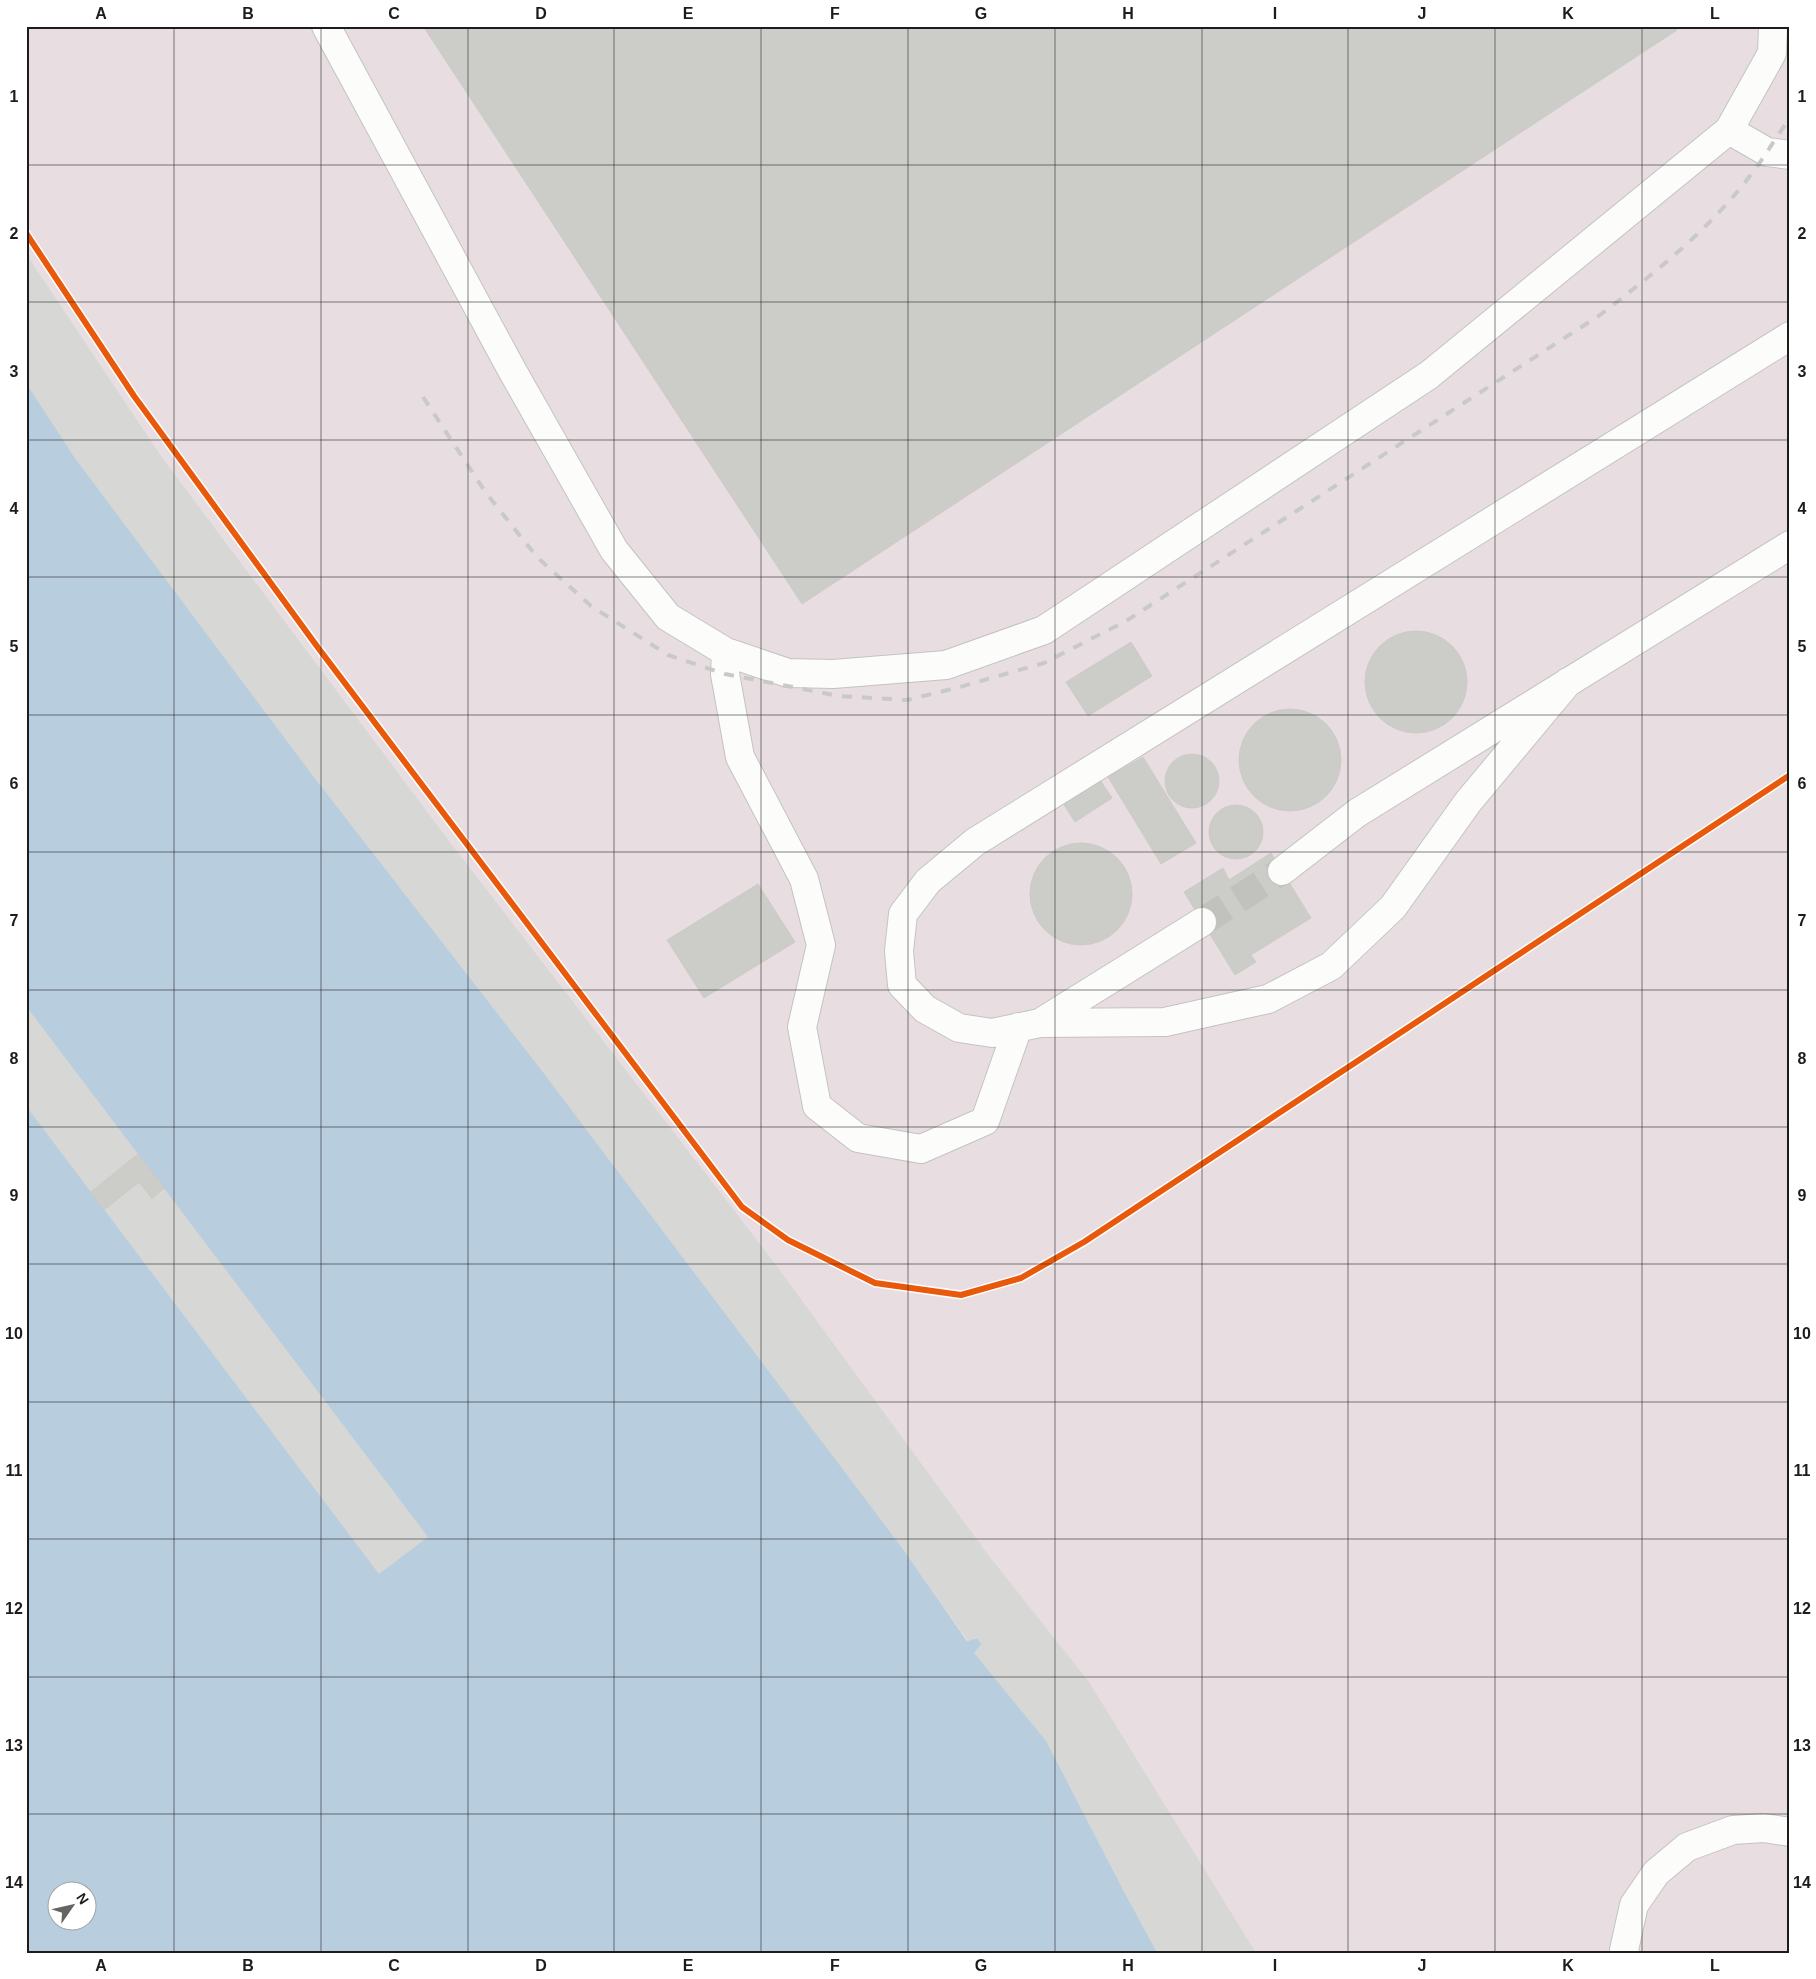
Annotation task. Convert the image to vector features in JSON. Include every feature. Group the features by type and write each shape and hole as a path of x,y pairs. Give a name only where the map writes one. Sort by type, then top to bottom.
{"lane":[{"path":"326,26 513,372 614,550 668,617 726,652 788,673 833,674 946,665 1044,630 1429,375 1729,130 1772,53 1773,26"},
{"path":"1729,130 1767,152 1790,155"},
{"path":"1568,682 1468,802 1393,907 1331,966 1268,999 1165,1022 1029,1025 992,1033 959,1028 925,1009 902,985 899,950 903,914 928,881 975,842 1790,336"},
{"path":"1282,870 1357,813 1790,545"},
{"path":"726,652 725,674 740,758 804,879 821,946 802,1027 817,1106 858,1138 921,1149 985,1121 1029,1025 1202,922"},
{"path":"1625,1953 1624,1950 1634,1905 1656,1873 1687,1847 1733,1830 1764,1828 1790,1832"}],"shaded area":[{"path":"26,26 1790,26 1790,1953 1171,1953 968,1641 26,363"}],"water":[{"path":"26,363 903,1549 967,1641 977,1638 982,1644 975,1653 1049,1736 1171,1953 26,1953"}],"pier":[{"path":"26,254 163,459 449,841 770,1257 989,1556 1089,1682 1256,1953 1157,1953 1046,1741 974,1653 982,1643 977,1638 968,1641 903,1549 542,1071 313,776 74,457 26,383"},
{"path":"26,1006 428,1537 379,1574 26,1106"}],"building":[{"path":"423,26 1675,26 1677,30 802,604"},
{"path":"1416,631 1435,635 1452,646 1463,663 1467,682 1463,701 1452,718 1435,729 1416,733 1397,729 1380,718 1369,701 1365,682 1369,663 1380,646 1397,635"},
{"path":"1131,642 1152,676 1088,716 1066,682"},
{"path":"1290,709 1309,713 1326,724 1337,741 1341,760 1337,779 1326,796 1309,807 1290,811 1271,807 1254,796 1243,779 1239,760 1243,741 1254,724 1271,713"},
{"path":"1192,754 1202,756 1211,762 1217,771 1219,781 1217,791 1211,800 1202,806 1192,808 1182,806 1173,800 1167,791 1165,781 1167,771 1173,762 1182,756"},
{"path":"1143,757 1196,843 1161,864 1108,777"},
{"path":"1100,780 1112,798 1075,822 1063,803"},
{"path":"1236,805 1246,807 1255,813 1261,822 1263,832 1261,842 1255,851 1246,857 1236,859 1226,857 1217,851 1211,842 1209,832 1211,822 1217,813 1226,807"},
{"path":"1081,843 1100,847 1117,858 1128,875 1132,894 1128,913 1117,930 1100,941 1081,945 1062,941 1045,930 1034,913 1030,894 1034,875 1045,858 1062,847"},
{"path":"1271,853 1311,918 1251,955 1256,962 1235,975 1184,892 1223,868 1229,880"},
{"path":"758,884 795,942 704,998 667,940"},
{"path":"138,1154 164,1188 152,1199 139,1182 104,1210 91,1192"}],"tunnel":[{"path":"1202,922 1282,871"}],"railway":[{"path":"423,397 486,493 537,557 591,606 668,655 725,674 839,696 907,700 1044,663 1126,621 1600,315 1648,278 1713,219 1751,174 1790,116"}],"cycle path":[{"path":"26,233 134,396 319,649 742,1207 788,1240 875,1283 961,1295 1021,1278 1084,1242 1790,775"}]}
